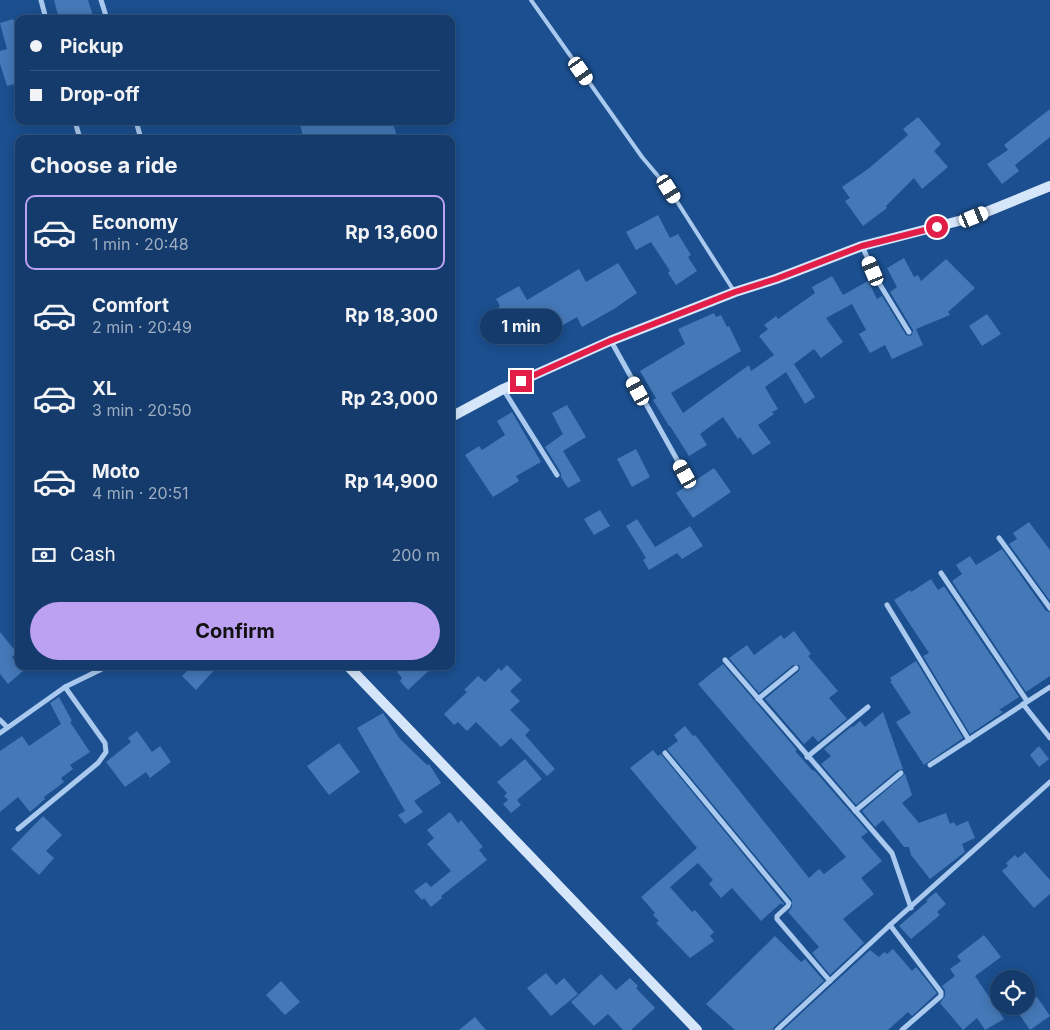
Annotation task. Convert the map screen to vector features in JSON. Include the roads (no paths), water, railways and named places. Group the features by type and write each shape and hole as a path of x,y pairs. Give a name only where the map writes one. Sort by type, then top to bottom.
{"street":[{"path":"41,0 45,15"},
{"path":"101,0 106,15"},
{"path":"455,415 503,389 610,341 735,292 776,279 862,246 974,217 1050,186"},
{"path":"862,246 878,284 909,332"},
{"path":"610,341 685,474"},
{"path":"503,389 556,475"},
{"path":"999,538 1050,608"},
{"path":"942,573 1025,703 1050,738"},
{"path":"887,605 969,740"},
{"path":"726,660 892,853 911,908"},
{"path":"758,699 796,668"},
{"path":"0,733 65,687 100,670"},
{"path":"352,670 696,1030"},
{"path":"18,829 98,763 106,752 105,743 65,687"},
{"path":"930,765 1050,687"},
{"path":"808,757 868,706"},
{"path":"0,720 7,727"},
{"path":"665,754 789,903 777,919 830,981"},
{"path":"855,811 902,773"},
{"path":"777,1030 890,925 1050,782"},
{"path":"890,925 942,992 940,996 902,1030"}],"lane":[{"path":"531,0 642,157 669,189 735,292"}]}
